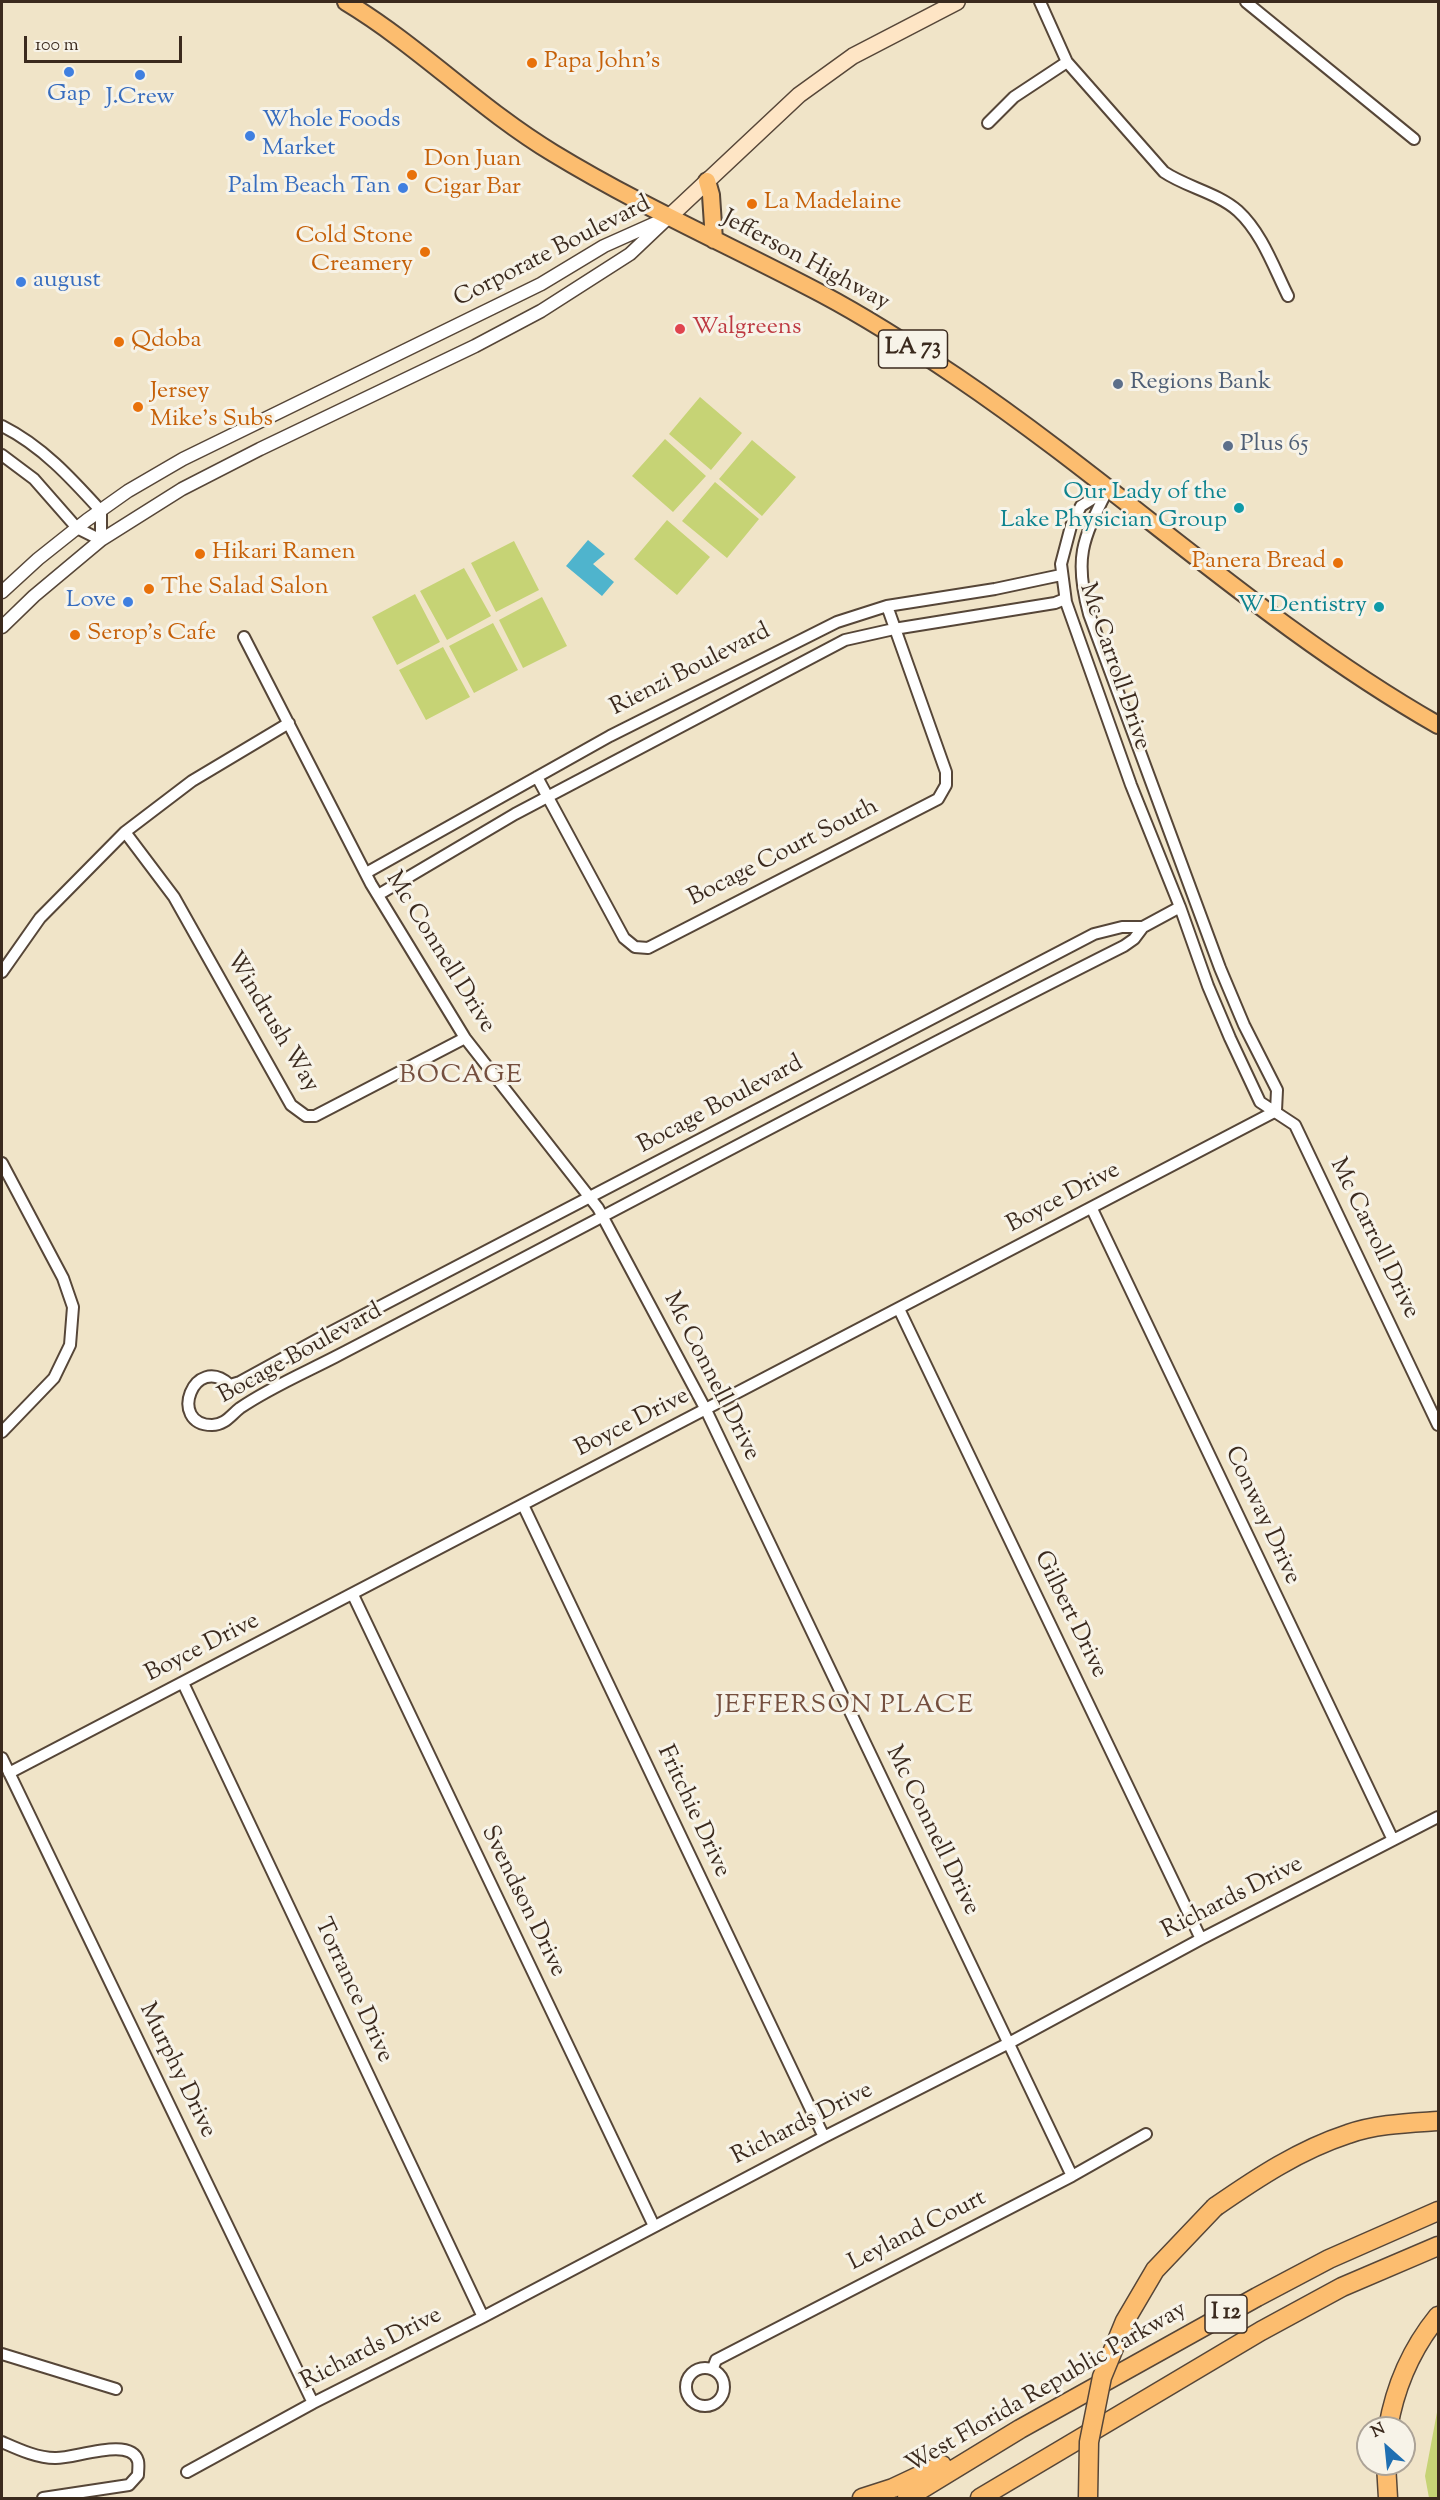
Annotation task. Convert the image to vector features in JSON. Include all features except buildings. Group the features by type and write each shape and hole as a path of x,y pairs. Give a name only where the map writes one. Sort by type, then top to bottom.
{"highway":[{"path":"1088,2499 1089,2442 1102,2377 1125,2321 1155,2270 1215,2207 1260,2176 1304,2151 1349,2133 1399,2124 1438,2121"},
{"name":"West Florida Republic Parkway","path":"907,2499 1020,2429 1329,2259 1438,2211"},
{"path":"980,2499 1261,2331 1342,2287 1438,2246"},
{"path":"1391,2416 1408,2365 1438,2316"},
{"path":"862,2499 893,2488 1020,2429"},
{"path":"1387,2476 1388,2499"}],"main road":[{"name":"Jefferson Highway","path":"346,2 518,130 563,159 669,217 825,296 918,352 997,405 1313,645 1386,694 1438,725"},
{"path":"669,217 783,108 833,70 853,56 957,2"},
{"path":"707,181 711,195 714,240"}],"street":[{"path":"1040,2 1067,62 1164,172 1180,183 1238,210 1262,243 1288,296"},
{"path":"1246,2 1414,139"},
{"path":"988,123 1014,97 1067,62"},
{"name":"Corporate Boulevard","path":"2,592 77,528 183,459 239,429 541,284 603,246 669,217"},
{"name":"Corporate Boulevard","path":"2,627 34,596 101,540 182,489 475,346 541,311 630,254 669,217"},
{"path":"2,426 21,436 57,464 101,511 101,540 77,528 34,478 2,455"},
{"name":"Mc Carroll Drive","path":"1108,489 1081,506 1075,516 1063,549 1061,575 1065,598 1131,785 1180,907 1208,986 1255,1091 1260,1101 1295,1125 1438,1425"},
{"name":"Mc Carroll Drive","path":"1108,489 1089,527 1082,550 1081,584 1089,614 1220,968 1244,1025 1277,1090 1276,1111"},
{"name":"Rienzi Boulevard","path":"366,873 610,736 837,622 887,606 995,589 1061,575"},
{"name":"Rienzi Boulevard","path":"378,895 548,796 845,640 894,629 1046,604 1065,598"},
{"path":"887,606 894,629"},
{"name":"Bocage Court South","path":"548,796 624,938 635,947 648,948 938,798 946,786 946,772 894,629"},
{"name":"Mc Connell Drive","path":"244,637 378,895 465,1038 590,1198 706,1410 1072,2176"},
{"path":"2,972 40,918 125,832 192,780 289,723"},
{"path":"537,777 548,796"},
{"name":"Windrush Way","path":"125,832 174,897 291,1106 301,1113 315,1116 465,1038"},
{"name":"Bocage Boulevard","path":"1143,927 1122,927 1094,934 333,1331 240,1382 230,1385 216,1377 207,1377 198,1381 188,1397 188,1407 192,1415 199,1422 208,1425 217,1425 226,1421 241,1407 316,1366 770,1127 1124,946 1134,939 1143,927 1180,907"},
{"name":"Boyce Drive","path":"9,1773 1276,1111"},
{"path":"2,1162 63,1278 73,1307 70,1345 54,1378 2,1432"},
{"name":"Conway Drive","path":"1092,1209 1393,1840"},
{"name":"Gilbert Drive","path":"899,1309 1201,1939"},
{"name":"Fritchie Drive","path":"523,1505 824,2137"},
{"name":"Svendson Drive","path":"353,1595 654,2226"},
{"name":"Torrance Drive","path":"183,1683 483,2317"},
{"name":"Murphy Drive","path":"2,1758 313,2403"},
{"name":"Richards Drive","path":"188,2472 313,2403 483,2317 824,2137 1009,2043 1201,1939 1438,1817"},
{"name":"Leyland Court","path":"713,2368 717,2360 1072,2176 1146,2134"},
{"path":"2,2354 116,2389"},
{"path":"2,2442 30,2453 56,2458 119,2448 132,2452 138,2460 138,2475 129,2485 43,2499"}],"green space":[{"path":"700,397 742,433 711,470 669,434"},
{"path":"665,439 706,476 673,512 632,476"},
{"path":"752,440 796,477 762,516 719,479"},
{"path":"715,482 759,519 727,558 682,521"},
{"path":"667,520 710,557 677,595 634,559"},
{"path":"514,541 539,590 496,612 471,563"},
{"path":"464,568 491,616 447,640 420,591"},
{"path":"415,594 440,642 397,665 372,617"},
{"path":"542,597 567,646 523,668 499,620"},
{"path":"493,623 518,670 474,693 449,646"},
{"path":"443,647 470,697 426,720 399,670"},
{"path":"1438,2407 1438,2498 1429,2498 1425,2476"}],"water":[{"path":"588,540 605,554 593,564 614,582 602,596 566,566"}],"place":[{"name":"Papa John's","path":"532,63"},
{"name":"Gap","path":"69,72"},
{"name":"J.Crew","path":"140,75"},
{"name":"Whole Foods Market","path":"250,136"},
{"name":"Don Juan Cigar Bar","path":"412,175"},
{"name":"Palm Beach Tan","path":"403,188"},
{"name":"La Madelaine","path":"752,204"},
{"name":"Cold Stone Creamery","path":"425,252"},
{"name":"august","path":"21,282"},
{"name":"Walgreens","path":"680,329"},
{"name":"Qdoba","path":"119,342"},
{"name":"Regions Bank","path":"1118,384"},
{"name":"Jersey Mike's Subs","path":"138,407"},
{"name":"Plus 65","path":"1228,446"},
{"name":"Our Lady of the Lake Physician Group","path":"1239,508"},
{"name":"Hikari Ramen","path":"200,554"},
{"name":"Panera Bread","path":"1338,563"},
{"name":"The Salad Salon","path":"149,589"},
{"name":"Love","path":"128,602"},
{"name":"W Dentistry","path":"1379,607"},
{"name":"Serop's Cafe","path":"75,635"}],"district":[{"name":"BOCAGE","path":"461,1078"},
{"name":"JEFFERSON PLACE","path":"845,1708"}]}
